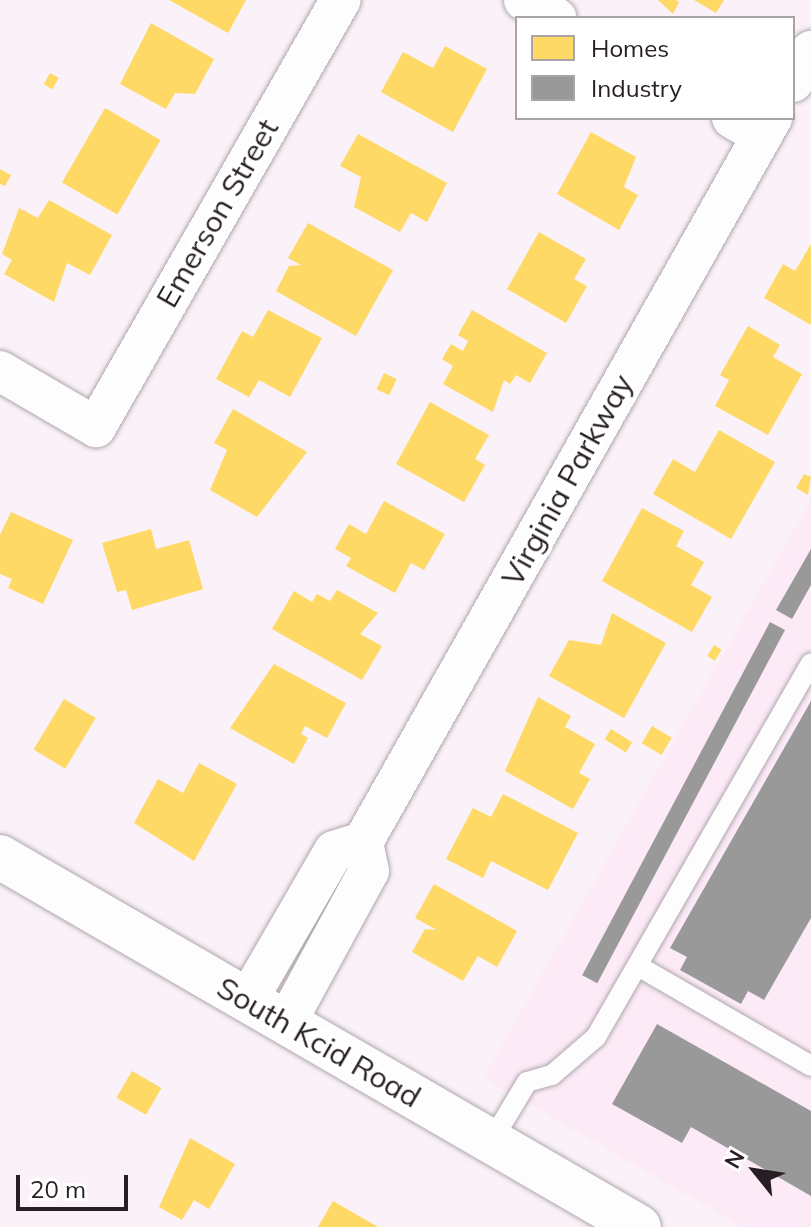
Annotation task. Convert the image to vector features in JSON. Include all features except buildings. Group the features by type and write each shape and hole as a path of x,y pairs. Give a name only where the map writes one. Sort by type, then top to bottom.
{"street":[{"name":"Emerson Street","path":"0,371 96,427 341,0"},
{"path":"524,0 552,16"},
{"path":"795,79 811,51"},
{"name":"Virginia Parkway","path":"363,842 755,124"},
{"path":"247,1001 334,851 363,842 369,871 286,1023"},
{"name":"South Kcid Road","path":"0,857 639,1227"}],"lane":[{"path":"491,1142 527,1082 552,1075 596,1037 811,663"},
{"path":"638,966 811,1066"}],"shaded area":[{"path":"811,499 811,1227 743,1227 483,1078"}]}
